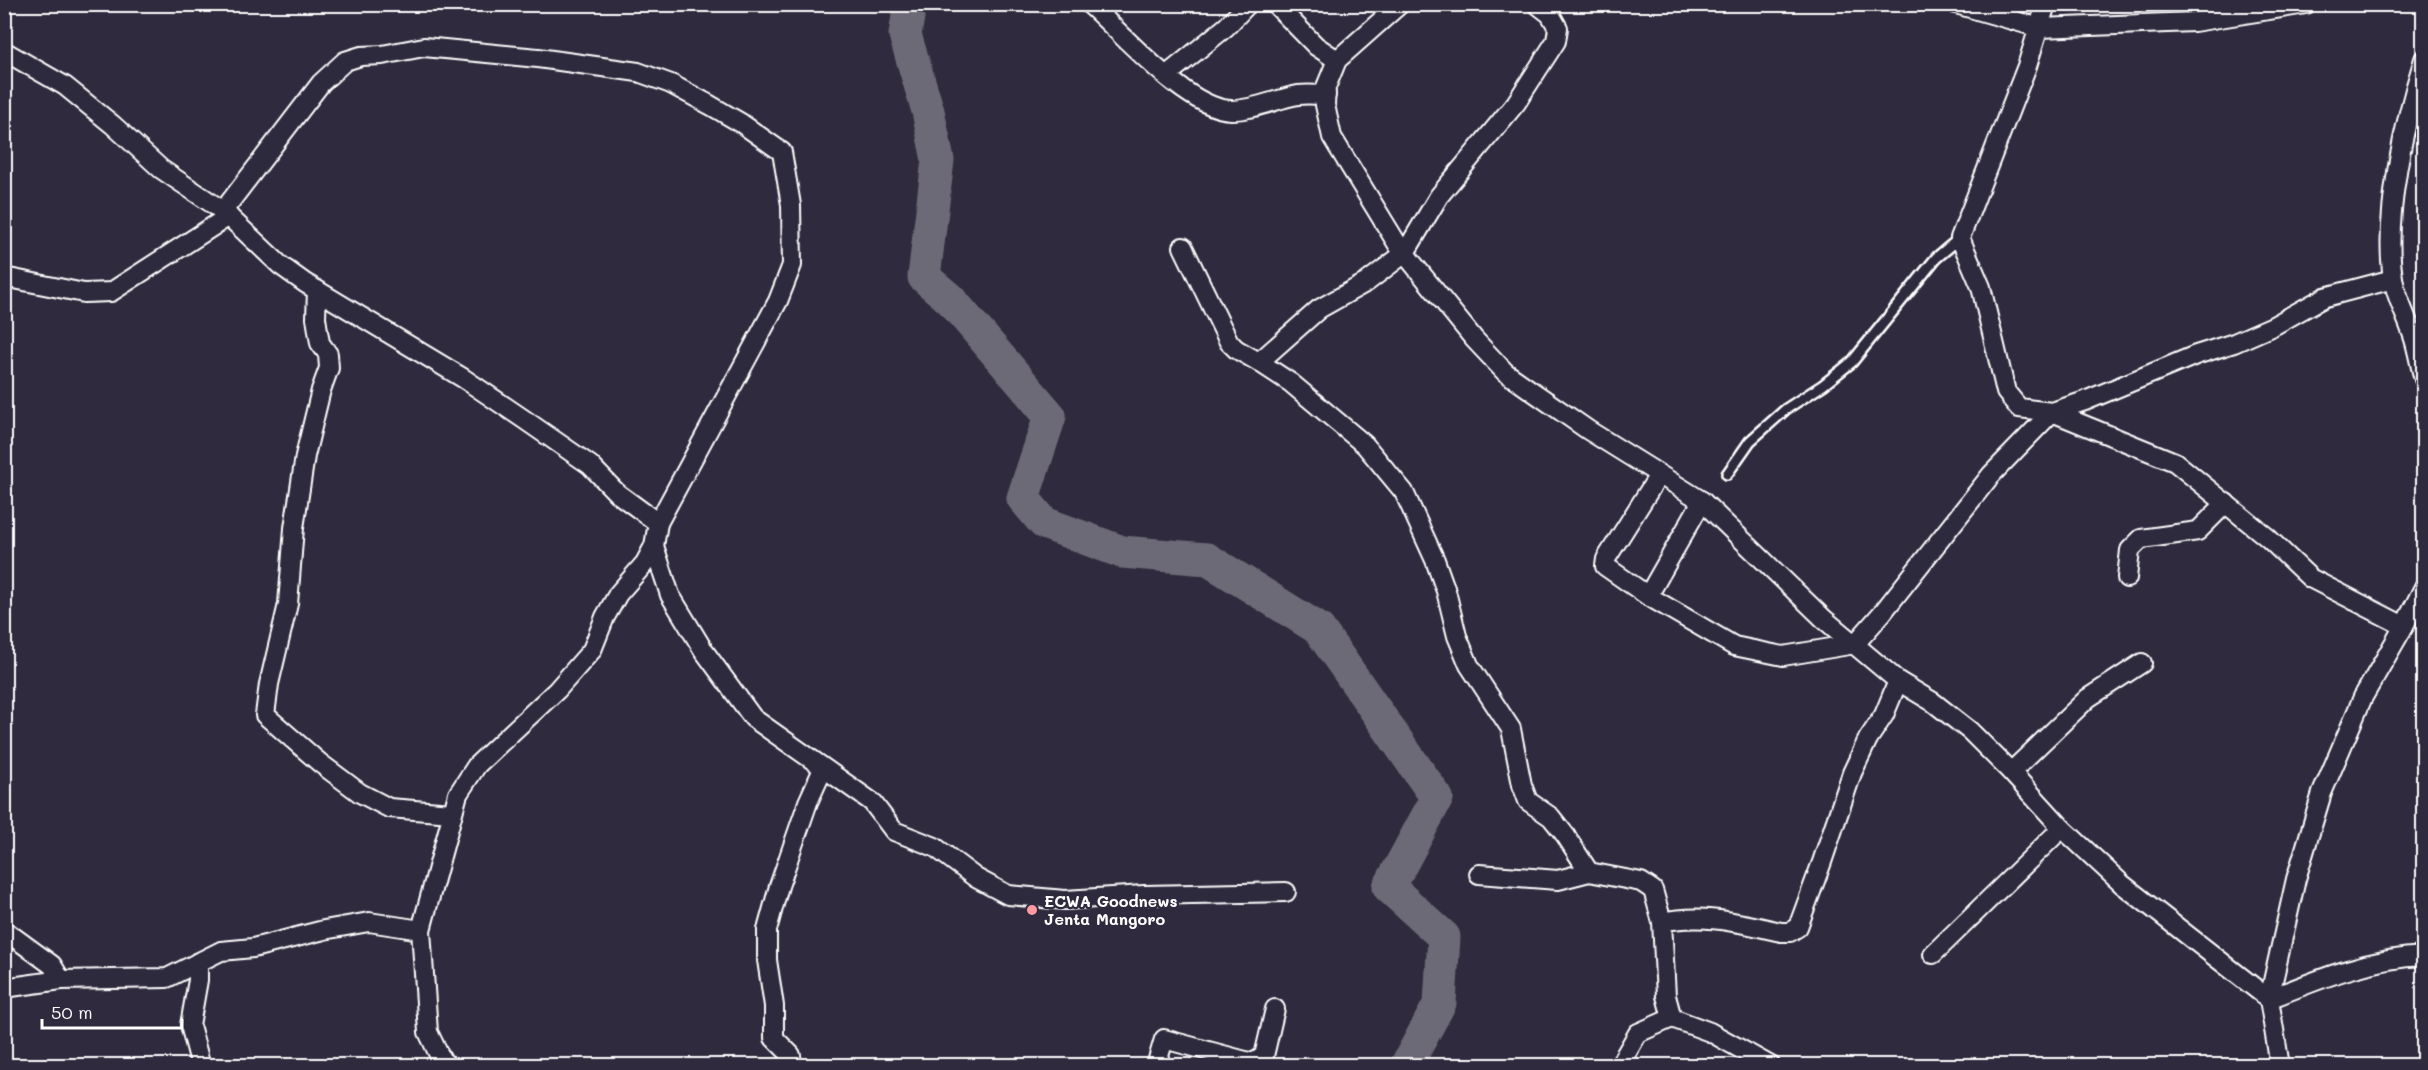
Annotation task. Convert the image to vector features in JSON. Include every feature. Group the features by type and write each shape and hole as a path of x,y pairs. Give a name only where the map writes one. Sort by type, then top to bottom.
{"street":[{"path":"1089,4 1167,75 1191,94 1216,108 1233,110 1276,102 1298,95 1326,95"},
{"path":"1167,75 1226,27 1248,4"},
{"path":"1275,4 1316,46 1337,60"},
{"path":"1400,4 1337,60 1326,87 1324,105 1332,137 1405,254 1474,339 1505,372 1588,430 1702,501 1824,619 1898,681 1933,702 1970,731 2011,771 2062,828 2122,884 2269,999"},
{"path":"1260,362 1319,309 1367,282 1405,254 1439,196 1516,103 1556,40 1558,28 1550,14 1537,4"},
{"path":"1956,4 2040,28 2194,22 2306,4"},
{"path":"2046,4 2040,28 1960,238 1981,287 2006,392 2019,408 2052,412 2175,462 2268,538 2310,578 2404,626"},
{"path":"4,277 84,293 111,292 226,213 321,83 345,61 361,56 382,55 424,47 538,58 638,72 691,95 741,123 782,152 791,205 792,265 778,301 658,522 654,546 645,562 618,594 592,650 557,690 477,765 458,794 421,930 428,1032 441,1059 448,1065"},
{"path":"4,51 66,86 161,169 226,213 280,265 317,290 463,378 525,420 590,465 617,493 658,522"},
{"path":"2424,59 2412,95 2392,205 2393,279 2414,340 2424,379"},
{"path":"1183,247 1229,342 1236,350 1260,362 1291,383 1365,445 1404,492 1435,560 1446,591 1457,636 1469,665 1511,729 1522,785 1528,801 1551,817 1589,872"},
{"path":"1659,475 1606,559 1605,566 1648,596 1734,646 1783,656 1855,644 1991,475 2052,412 2085,401 2196,355 2234,343 2273,326 2325,297 2393,279"},
{"path":"317,290 318,335 320,343 328,354 329,368 321,390 305,456 293,538 288,604 269,684 265,715 320,763 360,793 389,808 452,813"},
{"path":"1648,596 1702,501"},
{"path":"2127,578 2130,550 2141,539 2198,531 2226,503"},
{"path":"654,546 670,595 704,651 753,718 872,802 894,831 934,847 976,878 1008,895 1065,900 1144,895 1286,892"},
{"path":"2280,1065 2269,999 2296,879 2322,793 2363,697 2424,587"},
{"path":"2011,771 2088,698 2142,663"},
{"path":"1662,922 1693,917 1781,932 1790,932 1798,927 1852,773 1868,739 1884,715 1898,681"},
{"path":"792,1065 791,1055 774,1038 774,1006 767,960 767,930 779,886 808,802 823,769"},
{"path":"1933,954 2062,828"},
{"path":"1479,874 1558,880 1589,872 1641,882 1653,890 1662,922 1666,996 1672,1018"},
{"path":"4,988 60,980 167,978 220,951 253,948 324,930 369,922 421,930"},
{"path":"4,930 52,965 60,980"},
{"path":"2269,999 2356,967 2424,956"},
{"path":"198,962 198,980 190,1025 201,1065"},
{"path":"1156,1065 1164,1039 1253,1064 1264,1056 1275,1009"},
{"path":"1619,1065 1638,1034 1672,1018 1710,1032 1771,1065"}],"lane":[{"path":"1727,474 1750,441 1786,409 1823,385 1852,362 1936,258 1960,238"}],"waterway":[{"path":"910,4 905,35 928,111 938,160 924,277 951,300 1050,416 1023,498 1044,523 1122,552 1207,559 1319,629 1437,798 1389,887 1444,937 1440,1003 1406,1066"}],"place":[{"name":"ECWA Goodnews Jenta Mangoro","path":"1032,910"}]}
